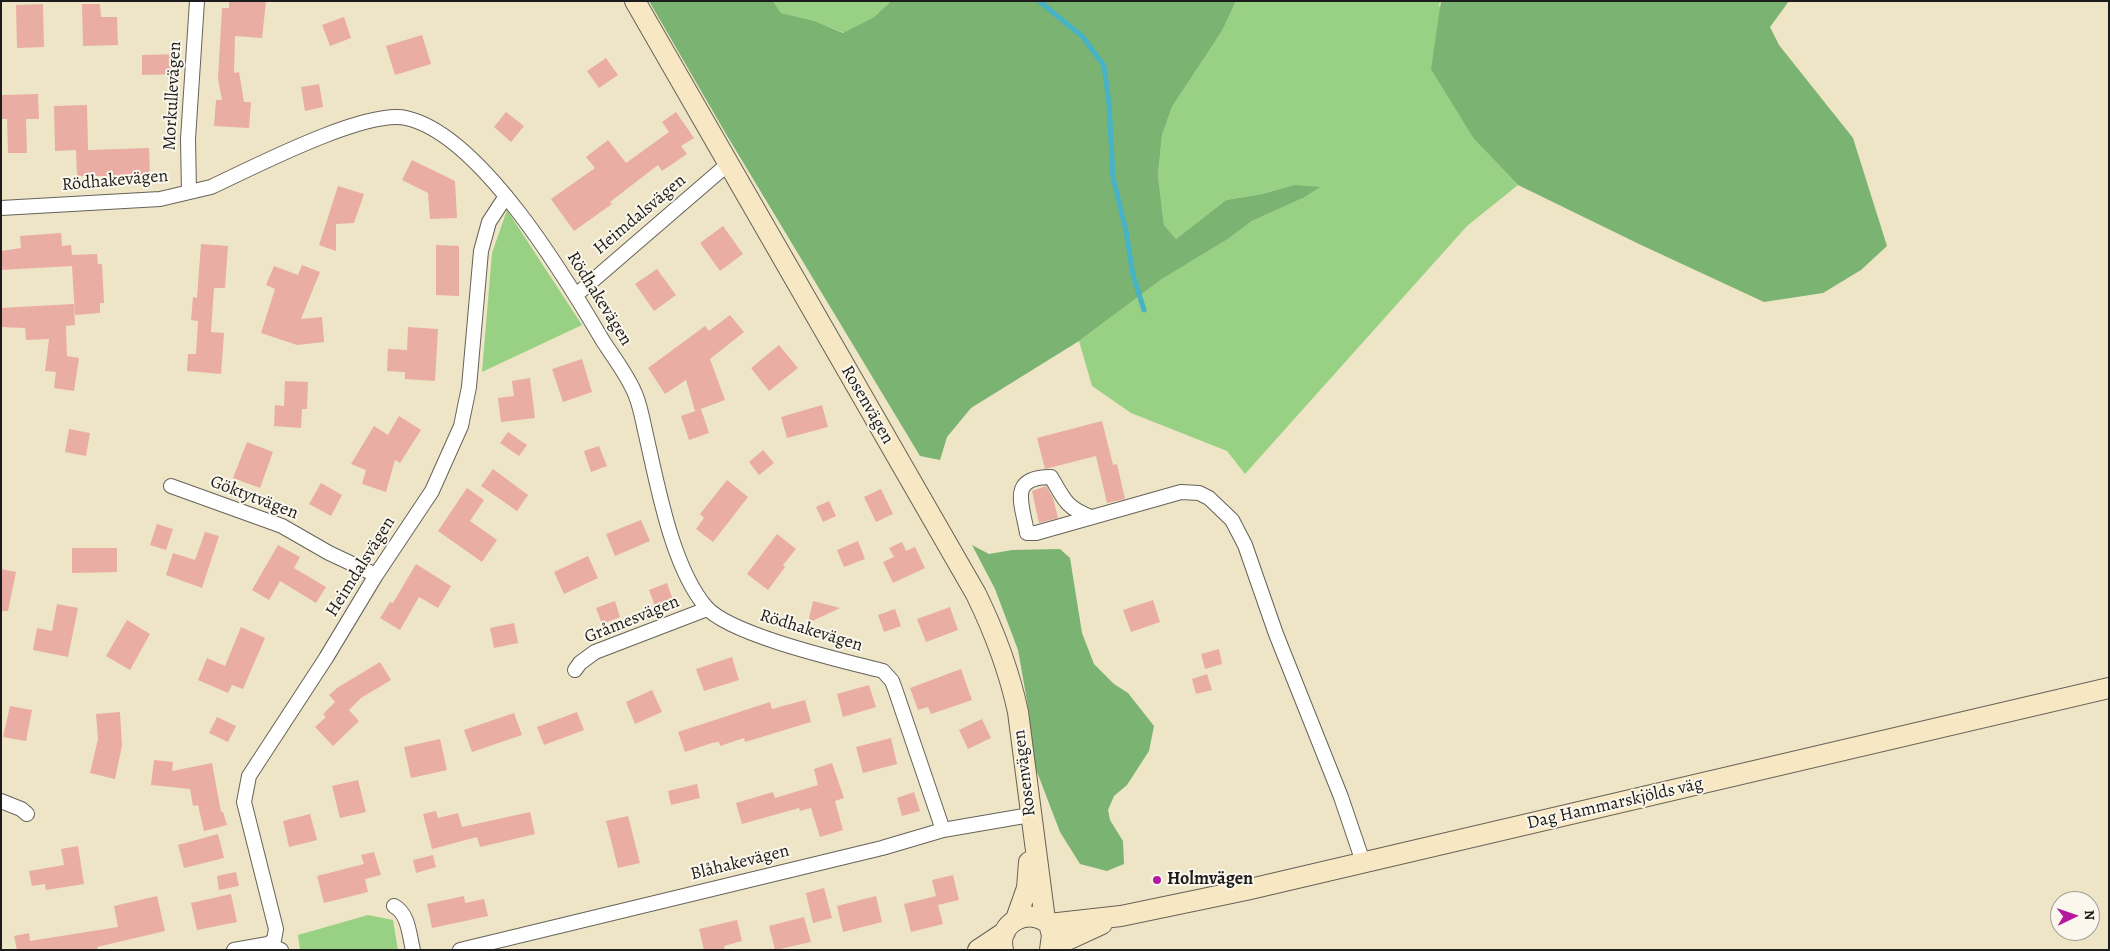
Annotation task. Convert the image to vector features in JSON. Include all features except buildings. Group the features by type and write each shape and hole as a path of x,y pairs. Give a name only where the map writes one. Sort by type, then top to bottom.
{"main road":[{"name":"Rosenvägen","path":"635,1 942,534 990,624 1012,682 1031,824 1047,922"},
{"name":"Dag Hammarskjölds väg","path":"1008,934 1024,916 1037,917 1047,922 1121,916 1363,862 2109,688"},
{"name":"Rosenvägen","path":"1008,934 1027,888 1031,824"},
{"name":"Dag Hammarskjölds väg","path":"1047,922 1051,948 1121,916"},
{"path":"978,950 1008,934"}],"street":[{"name":"Morkullevägen","path":"189,192 188,139 197,1"},
{"name":"Rödhakevägen","path":"1,208 160,199 210,187 345,126 371,120 405,118 430,128 458,147 506,196 576,294 636,395 660,493 681,565 689,582 707,609 748,632 812,653 882,672 888,676 898,698 943,830"},
{"name":"Heimdalsvägen","path":"576,294 728,164"},
{"name":"Heimdalsvägen","path":"275,947 276,929 244,802 249,776 321,666 376,575 432,491 461,426 469,387 481,251 489,222 506,196"},
{"path":"1092,517 1079,513 1062,499 1051,477 1034,477 1024,486 1020,494 1027,533 1036,533 1182,492 1199,493 1209,498 1232,520 1245,545 1279,642 1341,797 1363,862"},
{"name":"Göktytvägen","path":"172,486 282,526 330,553 376,575"},
{"name":"Gråmesvägen","path":"575,670 580,663 596,652 707,609"},
{"path":"1,801 21,809 27,814"},
{"name":"Blåhakevägen","path":"460,950 882,848 943,830 1031,824"},
{"path":"394,906 400,909 406,918 413,950"},
{"path":"234,950 275,947"}],"green space":[{"path":"649,1 773,1 781,13 815,21 843,33 874,17 891,1 1236,1 1222,31 1172,107 1162,135 1158,175 1164,225 1176,239 1226,200 1262,194 1294,185 1320,187 1303,198 1252,221 1228,239 1162,279 1079,341 971,408 947,437 940,460 920,456 726,134"},
{"path":"773,1 891,1 874,17 844,33 815,21 781,13"},
{"path":"1236,1 1441,1 1439,4 1474,139 1518,185 1467,226 1245,474 1227,451 1131,413 1092,386 1079,341 1162,279 1228,239 1252,221 1303,198 1294,185 1262,194 1226,200 1176,239 1164,225 1158,175 1162,135 1172,107 1222,31"},
{"path":"1441,1 1789,1 1770,27 1779,45 1853,138 1887,246 1861,270 1823,293 1764,302 1518,185 1474,139 1431,69"},
{"path":"507,210 582,325 482,372 492,253"},
{"path":"972,545 989,554 1012,550 1060,549 1070,558 1082,633 1094,664 1114,684 1128,693 1154,726 1149,751 1127,785 1114,796 1108,810 1110,820 1123,841 1124,864 1107,871 1080,864 1060,832 1034,764 1029,712 1018,650 995,589"},
{"path":"368,915 393,920 398,950 300,950 298,935"}],"waterway":[{"path":"1039,1 1083,37 1104,66 1109,103 1113,177 1126,231 1133,275 1144,310"}],"place":[{"name":"Holmvägen","path":"1157,880"}]}
